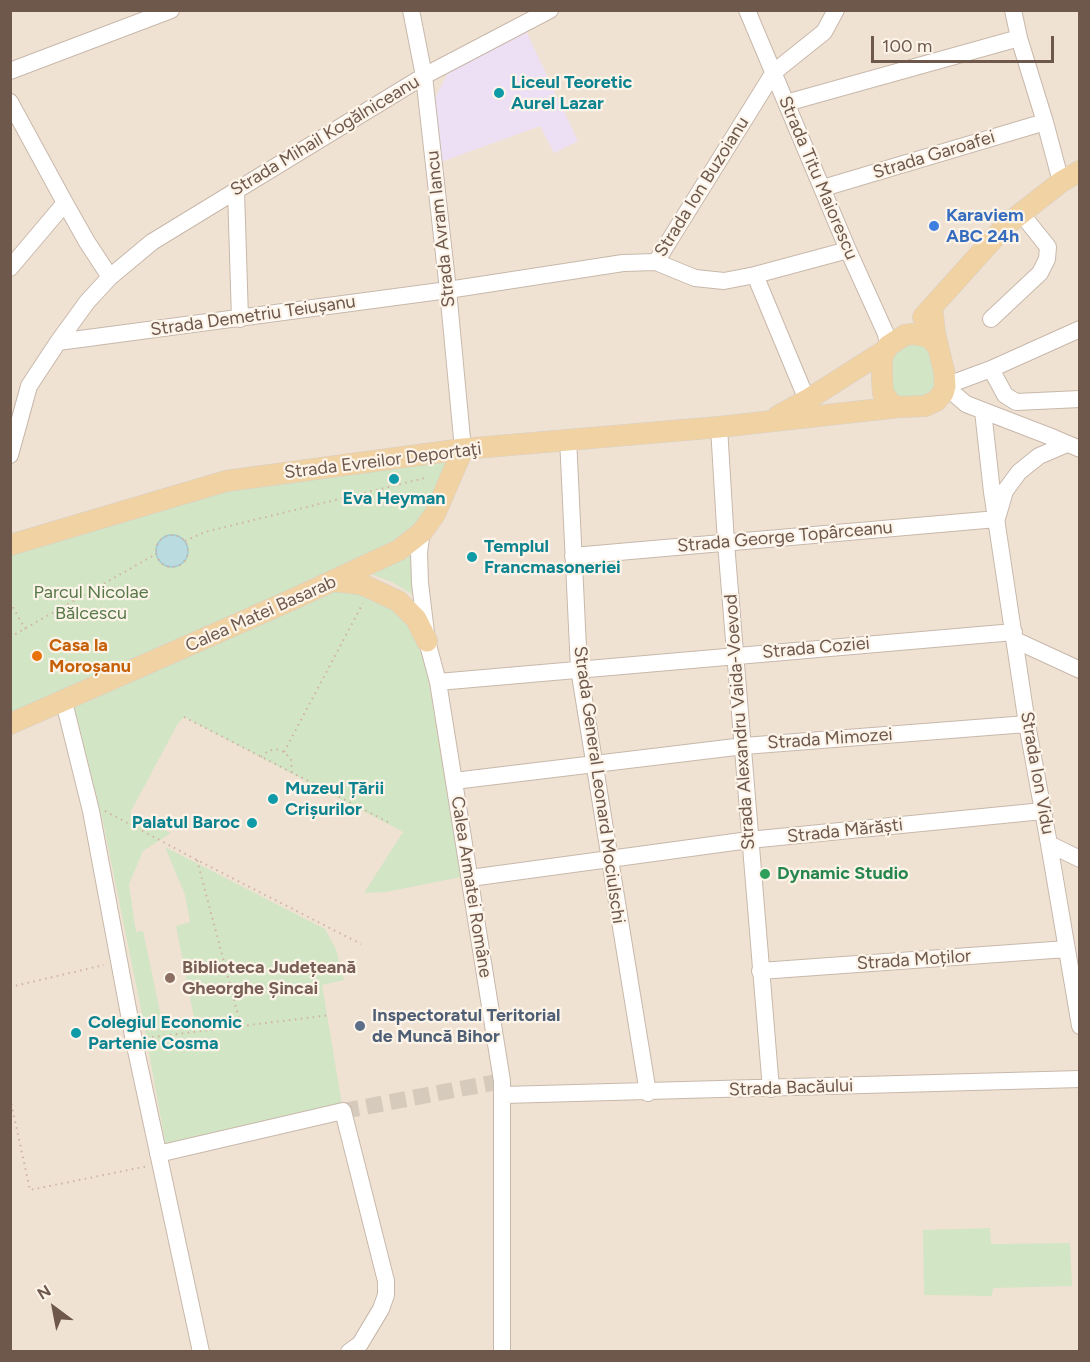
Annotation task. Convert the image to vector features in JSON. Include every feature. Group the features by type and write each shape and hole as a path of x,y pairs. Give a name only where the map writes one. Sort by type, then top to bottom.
{"main road":[{"name":"Strada Evreilor Deportaţi","path":"764,422 807,400 893,344 933,307 1020,212 1080,171"},
{"path":"933,307 933,323 944,371 945,386 940,397 925,406 899,407 891,404 883,393 882,363 893,344 925,335 938,346"},
{"name":"Strada Evreilor Deportaţi","path":"10,545 226,481 463,449 568,438 719,427 899,407"},
{"path":"435,514 460,478 479,457 501,446"},
{"name":"Calea Matei Basarab","path":"10,724 64,702 399,550 423,532 435,514 463,449"},
{"path":"333,581 362,584 398,601 416,620 427,641"}],"street":[{"path":"10,71 171,10"},
{"name":"Strada Avram Iancu","path":"411,10 424,76 463,449"},
{"name":"Strada Mihail Kogălniceanu","path":"10,455 29,386 58,342 87,302 110,278 152,242 424,76 550,10"},
{"name":"Strada Titu Maiorescu","path":"747,10 848,250 886,334 893,344"},
{"name":"Strada Ion Buzoianu","path":"448,290 623,263 656,262 774,72 824,32 836,10"},
{"path":"1013,10 1061,182"},
{"path":"786,103 1019,38"},
{"path":"10,102 87,242 110,278"},
{"name":"Strada Garoafei","path":"823,188 1045,122"},
{"path":"236,191 240,319"},
{"path":"10,268 65,203"},
{"path":"991,319 1040,273 1047,259 1048,247 1020,212"},
{"path":"656,262 695,278 724,281 848,250"},
{"path":"755,274 807,400"},
{"name":"Strada Demetriu Teiușanu","path":"58,342 448,290"},
{"path":"1073,447 966,404 945,386 991,369 1080,329"},
{"path":"991,369 1005,395 1016,402 1080,399"},
{"path":"925,406 966,404"},
{"name":"Strada Ion Vidu","path":"983,411 1027,724 1050,844 1080,1026"},
{"name":"Strada Alexandru Vaida-Voevod","path":"719,427 726,543 744,746 749,840 771,1089"},
{"name":"Strada General Leonard Mociulschi","path":"568,438 579,669 608,859 648,1093"},
{"name":"Strada Ion Vidu","path":"997,519 1005,491 1019,472 1039,456 1073,447"},
{"name":"Strada George Topârceanu","path":"573,556 997,519"},
{"name":"Calea Armatei Române","path":"423,532 419,552 420,583 427,641 438,682 502,1081 502,1352"},
{"path":"1015,636 1080,670"},
{"name":"Strada Coziei","path":"438,682 736,656 1015,636"},
{"path":"64,702 92,811 159,1159 201,1352"},
{"name":"Strada Mimozei","path":"454,781 744,746 1027,724"},
{"name":"Strada Mărăști","path":"470,878 749,840 1043,811"},
{"path":"1050,844 1080,859"},
{"name":"Strada Moților","path":"760,971 1067,949"},
{"name":"Strada Bacăului","path":"503,1095 648,1093 1080,1079"},
{"path":"159,1159 343,1111 386,1281 386,1295 381,1309 360,1344 349,1352"}],"path":[{"path":"185,541 205,532 425,478"},
{"path":"165,536 176,536 185,541 188,551 185,561 170,568 160,563 156,554 157,544 165,536"},
{"path":"10,637 156,554"},
{"path":"10,602 25,629"},
{"path":"284,752 363,602"},
{"path":"184,717 388,822"},
{"path":"261,757 268,751 276,749 284,752 291,759 292,773"},
{"path":"100,808 361,944"},
{"path":"197,860 241,1026"},
{"path":"10,987 120,962"},
{"path":"146,1038 330,1016"},
{"path":"10,1098 30,1190 159,1159"}],"shaded area":[{"path":"11,11 1079,11 1079,1351 11,1351"},
{"path":"525,29 578,141 554,153 540,126 441,162 431,106 452,65"}],"green space":[{"path":"899,343 928,346 937,385 930,396 892,398 891,349"},
{"name":"Parcul Nicolae Bălcescu","path":"463,449 435,514 335,581 396,597 423,647 461,877 386,892 364,893 403,832 184,717 177,725 130,813 171,833 143,851 129,884 136,932 143,931 164,1030 195,1023 176,926 190,922 185,895 165,847 325,929 336,949 344,980 322,985 343,1111 167,1152 103,822 74,706 11,724 11,545 226,481"},
{"path":"414,550 420,599 392,582 365,572"},
{"path":"990,1228 991,1244 1070,1243 1072,1286 993,1288 992,1296 924,1295 923,1230"}],"water":[{"path":"172,535 184,539 188,551 184,563 172,567 160,563 156,551 160,539"}],"tunnel":[{"path":"343,1111 502,1081"}],"place":[{"name":"Liceul Teoretic Aurel Lazar","path":"499,93"},
{"name":"Karaviem ABC 24h","path":"934,226"},
{"name":"Eva Heyman","path":"394,479"},
{"name":"Templul Francmasoneriei","path":"472,557"},
{"name":"Casa la Moroșanu","path":"37,656"},
{"name":"Muzeul Țării Crișurilor","path":"273,799"},
{"name":"Palatul Baroc","path":"252,823"},
{"name":"Dynamic Studio","path":"765,874"},
{"name":"Biblioteca Județeană Gheorghe Șincai","path":"170,978"},
{"name":"Inspectoratul Teritorial de Muncă Bihor","path":"360,1026"},
{"name":"Colegiul Economic Partenie Cosma","path":"76,1033"}]}
